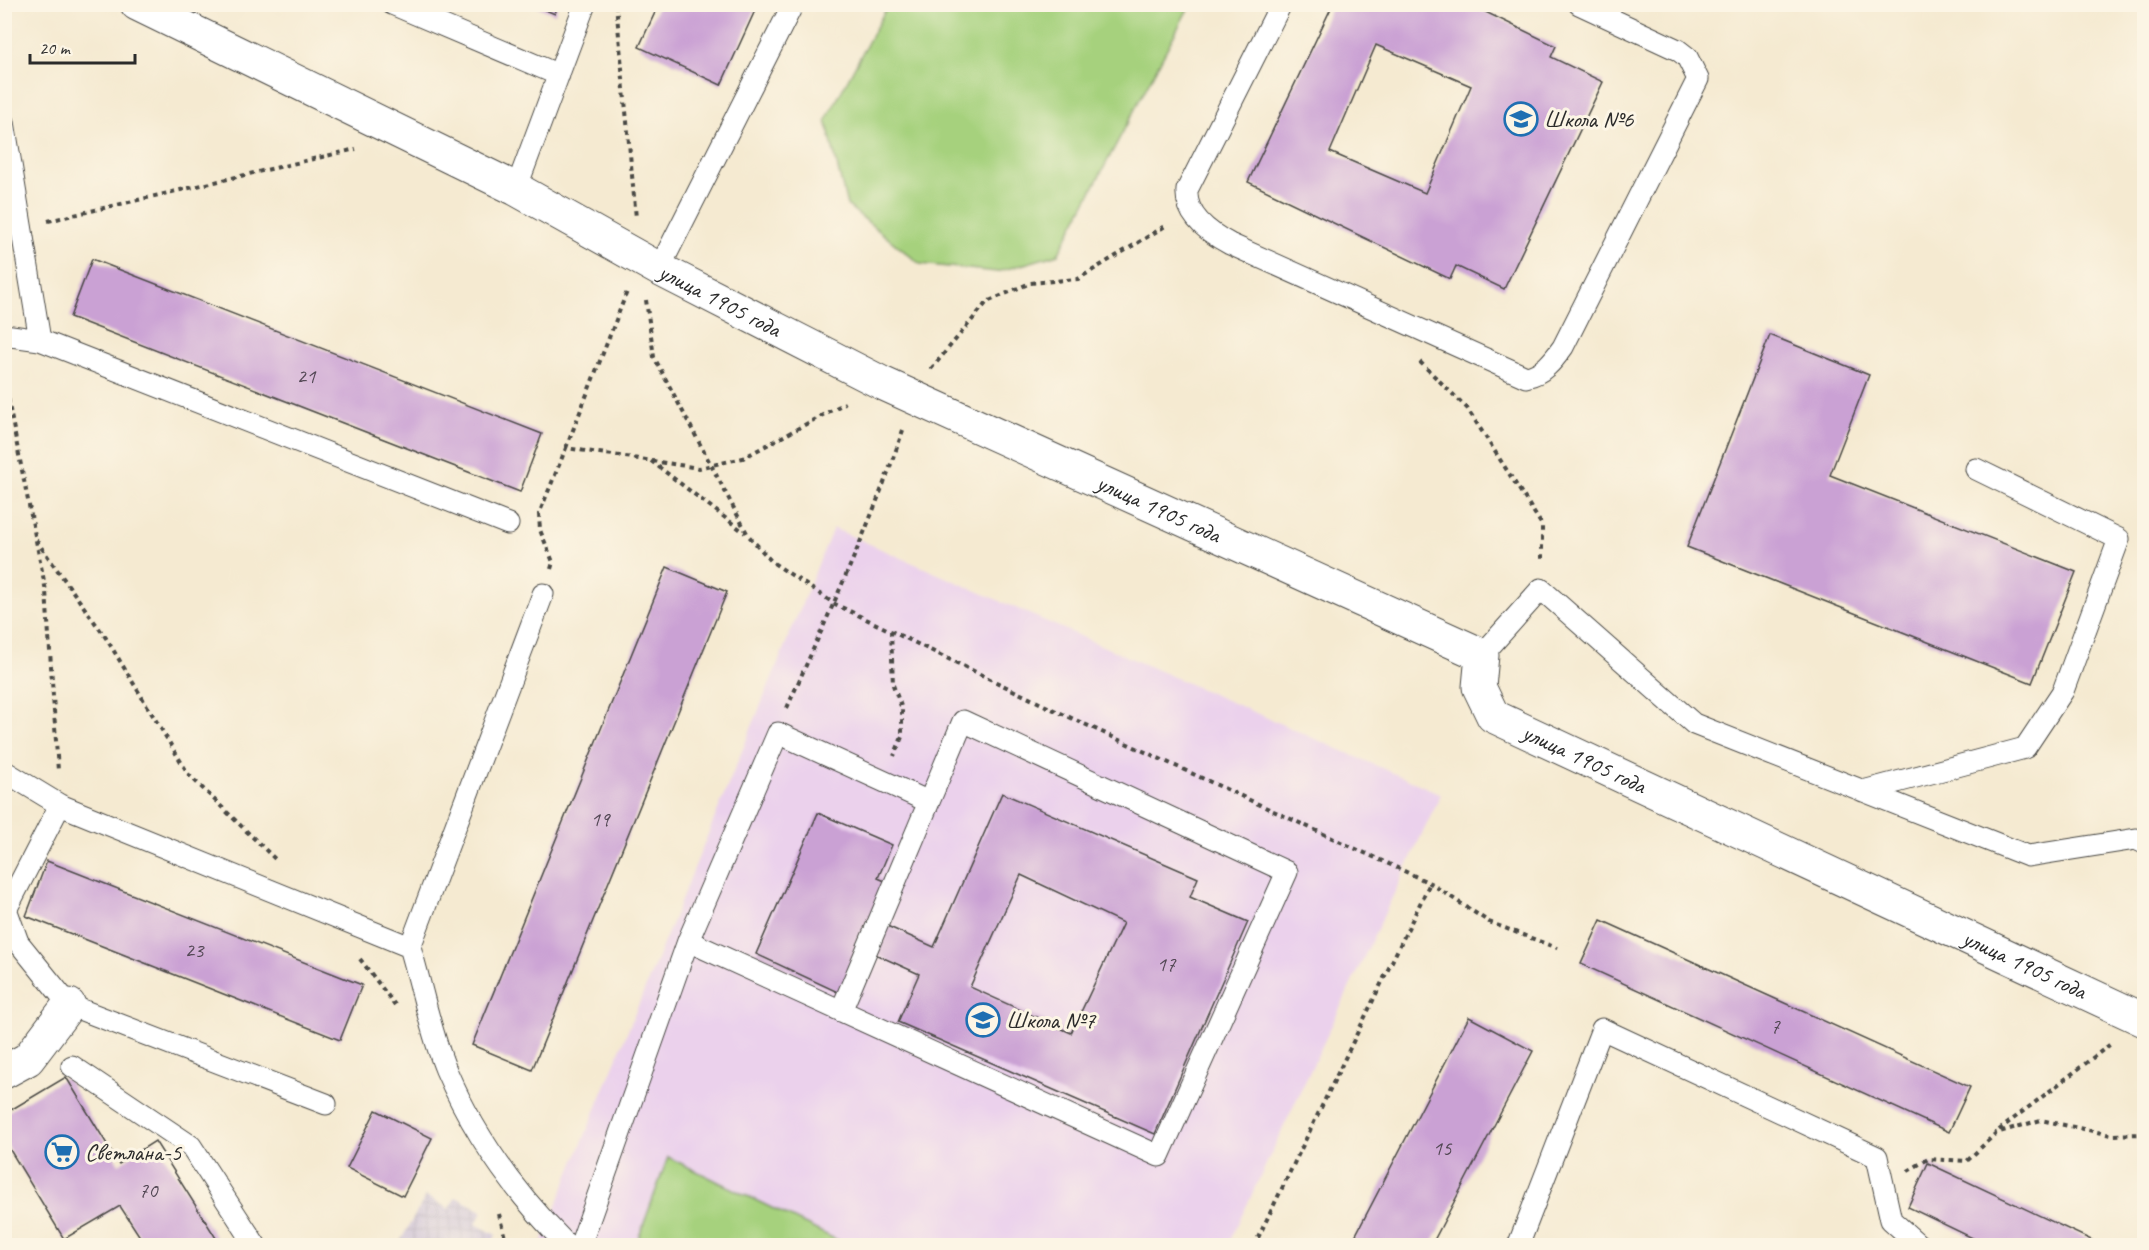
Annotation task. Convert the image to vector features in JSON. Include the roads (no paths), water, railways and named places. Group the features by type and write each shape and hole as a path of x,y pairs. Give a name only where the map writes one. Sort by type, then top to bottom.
{"street":[{"name":"улица 1905 года","path":"137,4 516,189 649,264 882,383 1482,655 1479,687 1493,716 2145,1020"},
{"path":"4,1072 28,1059 69,1005"}],"lane":[{"path":"392,4 559,75"},
{"path":"516,189 585,4"},
{"path":"649,264 793,4"},
{"path":"1281,4 1187,190 1190,210 1207,229 1230,244 1516,375 1534,376 1548,365 1563,347 1698,80 1687,57 1678,50 1579,4"},
{"path":"4,122 40,340"},
{"path":"4,335 40,340 508,524"},
{"path":"1863,791 2025,748 2063,691 2119,539 1976,469"},
{"path":"1482,655 1541,589 1694,724 2028,856 2136,839 2145,843"},
{"path":"543,594 410,947 445,1068 473,1128 546,1224 568,1245"},
{"path":"688,941 841,1011 1159,1156 1287,872 963,721 841,1011"},
{"path":"580,1245 688,941 778,733 929,802"},
{"path":"4,771 60,805 410,947"},
{"path":"60,805 6,906 18,942 69,1005 326,1104"},
{"path":"1518,1245 1602,1029 1877,1157 1891,1220 1920,1245"},
{"path":"72,1066 191,1146 256,1245"}],"place":[{"name":"Школа №6","path":"1521,119"},
{"name":"Школа №7","path":"983,1020"},
{"name":"Светлана-5","path":"62,1152"}]}
